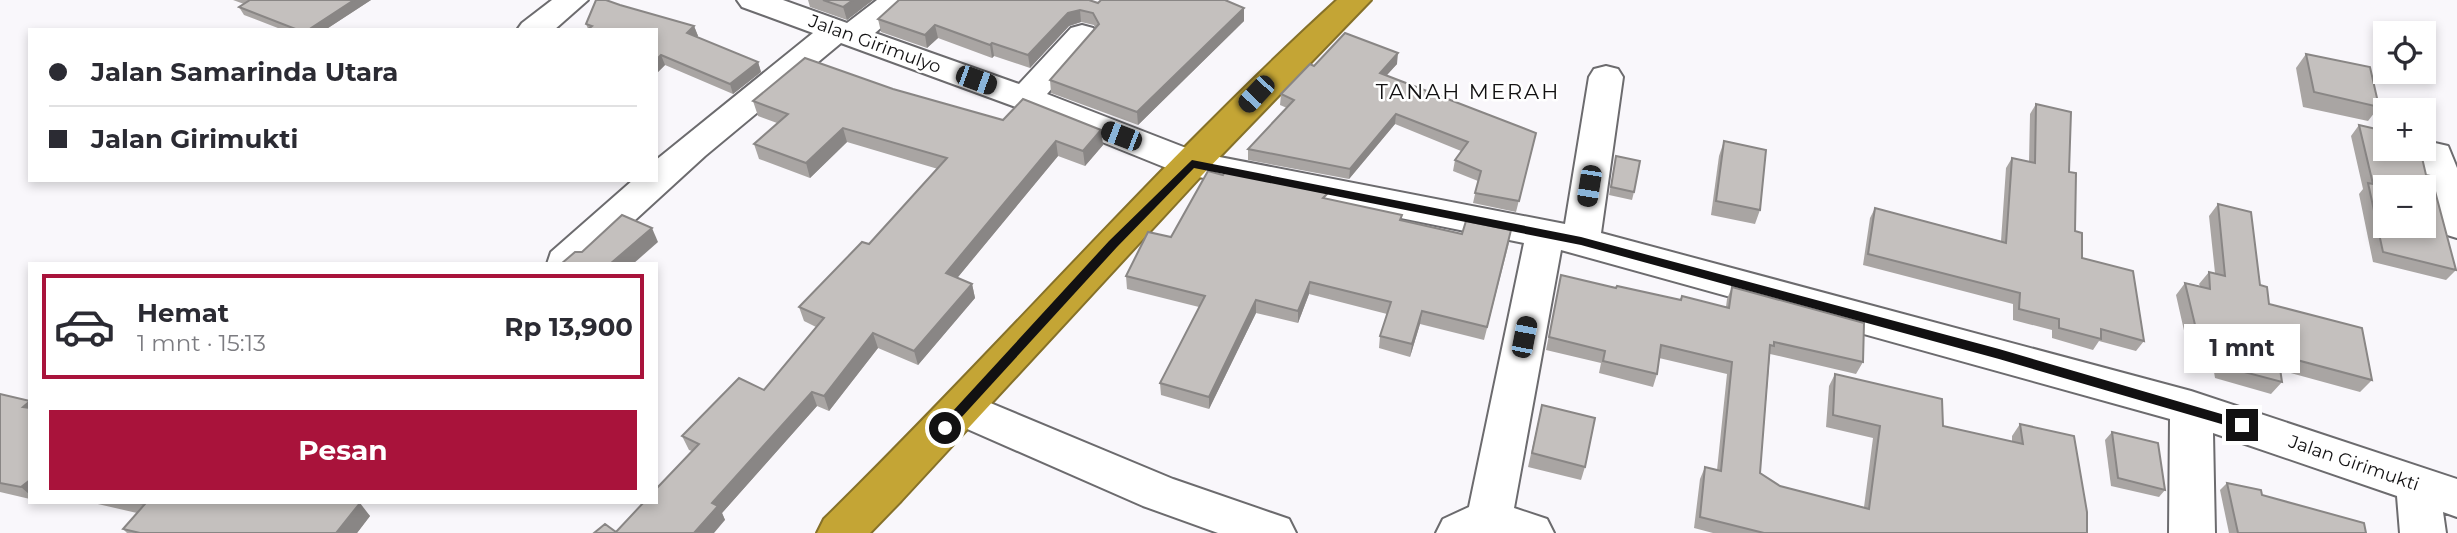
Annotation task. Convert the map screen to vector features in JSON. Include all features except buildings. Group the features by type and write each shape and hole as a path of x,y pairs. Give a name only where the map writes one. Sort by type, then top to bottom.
{"highway":[{"path":"855,530 1113,244 1283,67 1355,0"}],"street":[{"path":"536,28 572,0"},
{"name":"Jalan Girimulyo","path":"753,0 1026,98 1192,164"},
{"path":"658,179 692,148 844,32 897,0"},
{"path":"1026,98 1082,35"},
{"path":"1531,533 1474,526 1563,237 1606,77"},
{"path":"2436,158 2457,225"},
{"name":"Jalan Girimukti","path":"1192,164 1563,237 2192,408 2437,491"},
{"path":"565,262 654,182"},
{"path":"2192,408 2192,533"},
{"path":"964,409 1159,493 1273,533"},
{"path":"2423,533 2437,491"}],"district":[{"name":"TANAH MERAH","path":"1468,92"}],"route":[{"path":"945,428 1113,244 1192,164 1581,241 1999,354 2192,408 2242,425"}]}
